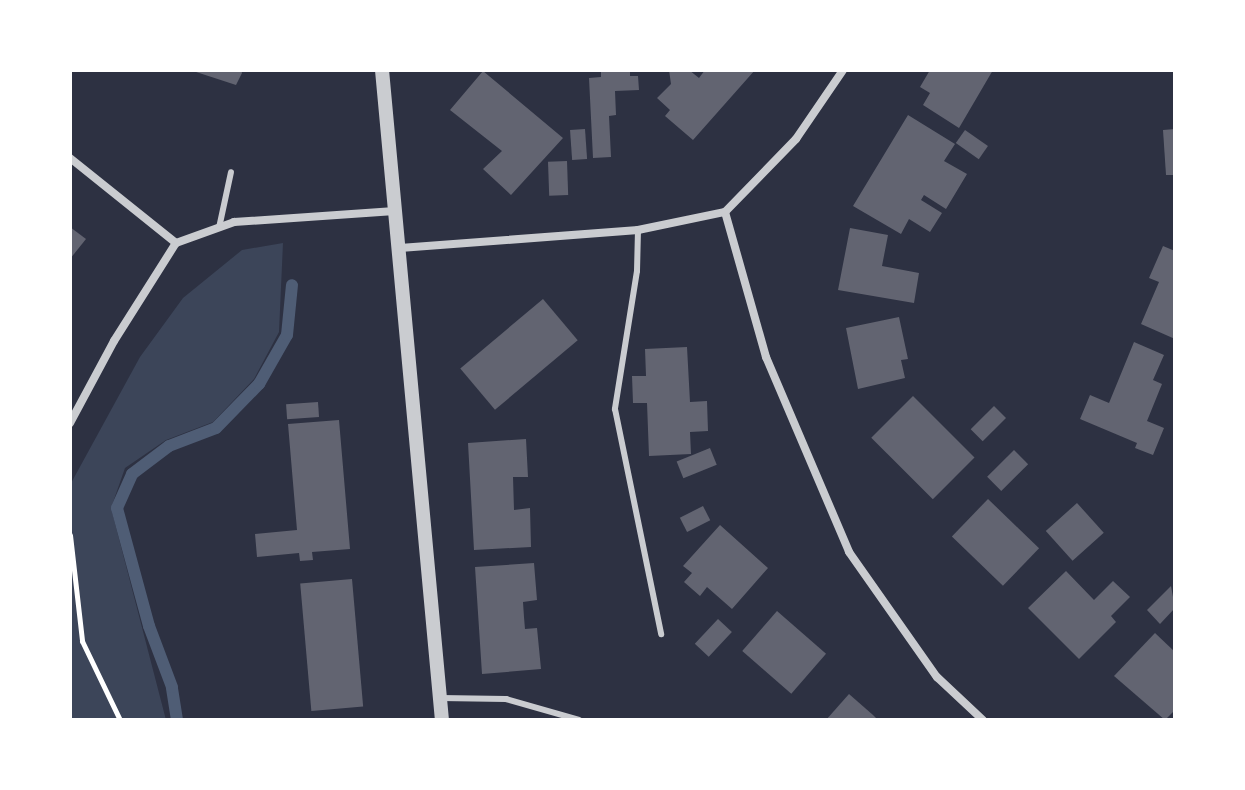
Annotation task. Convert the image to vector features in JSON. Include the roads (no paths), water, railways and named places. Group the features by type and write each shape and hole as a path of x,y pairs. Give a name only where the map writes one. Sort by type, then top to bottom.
{"street":[{"path":"382,70 442,720"},
{"path":"400,248 638,230 725,212 796,139 843,70"},
{"path":"70,158 176,243"},
{"path":"70,423 114,341 176,243 234,222 395,211"},
{"path":"725,212 766,357 849,552 937,677 983,720"}],"lane":[{"path":"219,228 231,172"},
{"path":"638,230 637,271 615,409 661,634"},
{"path":"441,698 506,699 579,720"}],"waterway":[{"path":"177,720 172,687 149,626 117,508 132,474 169,446 216,428 259,384 287,335 292,285"}]}
